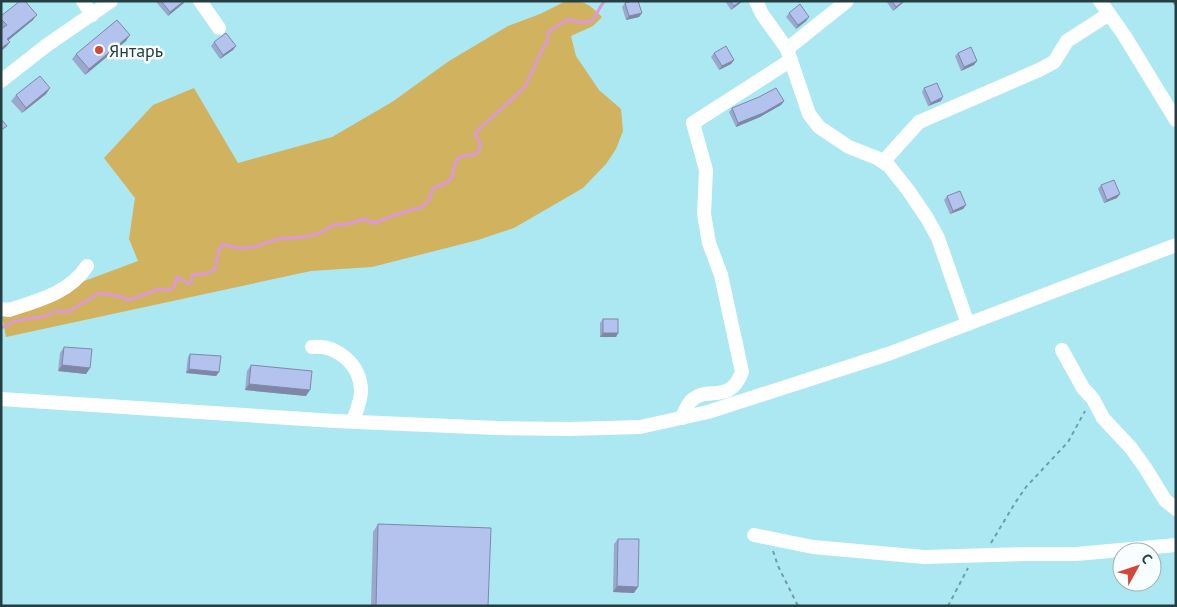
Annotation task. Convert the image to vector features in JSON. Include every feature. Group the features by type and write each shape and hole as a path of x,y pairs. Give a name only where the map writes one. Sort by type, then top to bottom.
{"street":[{"path":"83,1 92,15"},
{"path":"1,81 47,45 111,1"},
{"path":"200,1 219,28"},
{"path":"756,1 762,14 789,54 810,114 819,127 849,147 889,166 927,218 938,238 968,324"},
{"path":"682,418 691,400 731,389 742,372 720,276 709,242 704,214 706,170 693,123 789,54 847,1"},
{"path":"1100,1 1124,35 1176,120"},
{"path":"884,162 919,122 1054,62 1067,41 1109,14"},
{"path":"1,399 497,428 569,429 640,427 708,412 774,392 968,324 1176,245"},
{"path":"1,309 8,310 53,295 75,280 88,266"},
{"path":"312,347 332,349 345,357 354,368 360,379 361,394 353,421"},
{"path":"1062,350 1083,388 1093,398 1103,418 1131,448 1165,500 1176,509"},
{"path":"761,536 813,547 924,557 1076,554 1176,545"}],"path":[{"path":"1173,1 1176,7"},
{"path":"948,606 967,569 982,556 1026,488 1068,442 1093,398"},
{"path":"761,536 798,606"}],"shaded area":[{"path":"566,1 587,4 602,17 593,26 571,36 576,56 599,90 621,109 623,131 616,149 606,164 583,188 514,228 478,240 372,267 311,271 6,337 2,316 44,302 79,283 138,261 129,239 135,198 104,158 153,105 194,88 238,163 332,137 392,102 449,61 508,26 540,14"}],"building":[{"path":"20,1 25,1 37,15 7,39 10,42 1,48 1,29 7,25 1,19 1,16"},
{"path":"161,1 184,1 170,12"},
{"path":"638,1 642,13 629,16 625,3"},
{"path":"730,1 741,1 734,6"},
{"path":"892,1 904,1 896,7"},
{"path":"800,4 809,17 798,25 789,13"},
{"name":"Янтарь","path":"117,20 130,35 89,69 76,54"},
{"path":"226,33 236,46 223,55 214,42"},
{"path":"726,46 734,60 722,66 714,53"},
{"path":"971,47 977,61 964,67 958,53"},
{"path":"40,76 50,88 26,108 16,95"},
{"path":"937,83 943,97 931,103 924,88"},
{"path":"776,88 784,101 763,113 738,123 732,108"},
{"path":"1,119 7,126 1,130"},
{"path":"1114,180 1120,194 1107,200 1101,185"},
{"path":"960,191 966,205 953,211 947,196"},
{"path":"603,319 618,319 618,333 603,333"},
{"path":"64,347 92,349 90,368 62,365"},
{"path":"190,354 221,356 219,372 189,369"},
{"path":"251,365 312,371 310,390 249,384"},
{"path":"378,524 491,528 488,606 376,606"},
{"path":"618,539 639,539 638,587 617,586"}],"waterway":[{"path":"1,328 15,321 45,316 56,311 68,312 99,293 129,300 159,289 169,290 174,287 177,277 189,284 192,281 192,275 208,273 215,269 219,250 223,244 237,248 254,247 278,239 304,237 320,233 334,225 347,224 363,219 374,223 422,207 429,200 433,188 451,179 457,159 463,155 474,155 479,150 481,144 475,135 476,132 525,87 548,39 548,32 568,19 576,22 590,22 605,1"}],"place":[{"name":"Янтарь","path":"99,50"}]}
